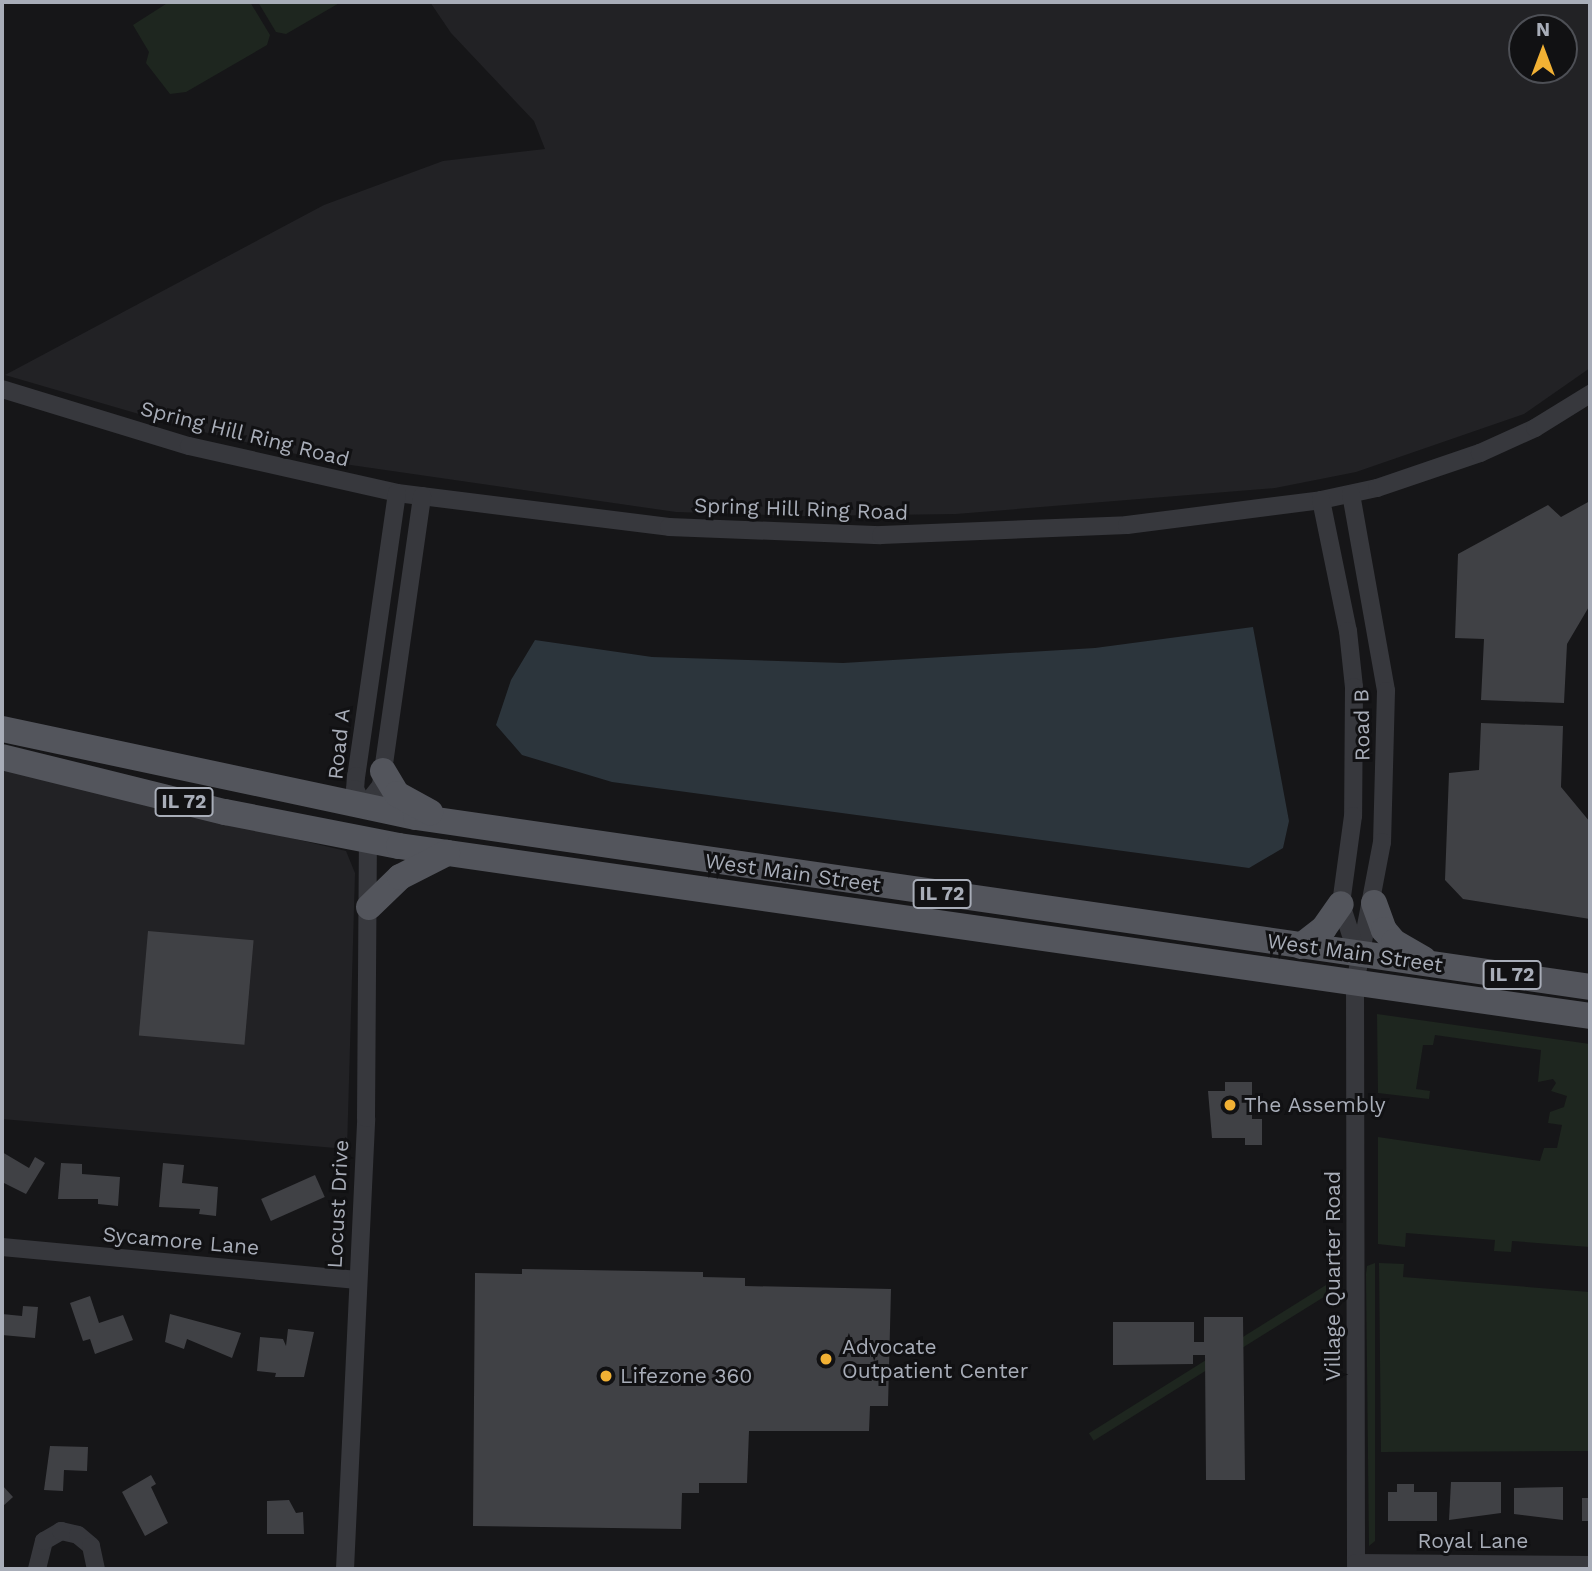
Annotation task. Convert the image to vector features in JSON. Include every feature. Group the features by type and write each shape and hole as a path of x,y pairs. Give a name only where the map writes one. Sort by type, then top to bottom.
{"main road":[{"name":"West Main Street","path":"2,729 450,823 1590,986"},
{"name":"IL 72","path":"2,757 225,812 368,841"},
{"path":"383,771 397,794 450,823"},
{"path":"364,807 368,841"},
{"name":"West Main Street","path":"368,841 1590,1016"},
{"path":"369,907 400,877 447,853"},
{"path":"1374,903 1384,930 1394,942 1434,964"},
{"path":"1301,946 1324,928 1341,904"}],"street":[{"name":"Spring Hill Ring Road","path":"2,389 212,452 397,493 669,527 881,536 1116,526 1351,494 1480,453 1535,428 1590,394"},
{"name":"Road A","path":"397,493 356,776 355,789 364,807 381,785 422,496"},
{"name":"Road B","path":"1351,494 1386,691 1386,793 1374,903 1357,954 1355,983"},
{"name":"Road B","path":"1321,500 1348,631 1354,687 1353,816 1341,904 1357,954"},
{"name":"Locust Drive","path":"345,1569 366,1118 368,841"},
{"name":"Village Quarter Road","path":"1355,983 1356,1566"},
{"name":"Sycamore Lane","path":"2,1247 357,1280"},
{"path":"37,1569 44,1541 61,1531 85,1540 96,1569"},
{"name":"Royal Lane","path":"1356,1566 1590,1564"}],"shaded area":[{"path":"169,2 250,2 270,35 267,45 186,92 170,94 146,63 149,52 133,25"},
{"path":"258,2 341,2 286,34 276,32"},
{"path":"430,2 1590,2 1590,368 1524,414 1356,472 1275,488 956,514 805,516 676,512 330,462 187,428 5,375 324,205 443,161 545,149 534,121 451,33"},
{"path":"1253,627 1289,821 1283,848 1249,868 612,782 522,755 496,725 511,680 535,640 652,657 843,663 1095,648"},
{"path":"2,770 346,851 355,873 347,1149 2,1119"},
{"path":"1377,1014 1590,1044 1590,1247 1512,1241 1511,1252 1494,1251 1495,1240 1406,1233 1405,1247 1378,1244 1378,1137 1540,1161 1544,1148 1557,1148 1562,1125 1548,1123 1550,1112 1564,1107 1567,1096 1551,1091 1556,1083 1553,1079 1538,1082 1541,1050 1435,1035 1433,1045 1423,1045 1416,1089 1430,1091 1429,1099 1378,1093"},
{"path":"1375,1263 1375,1541 1369,1546 1366,1274 1367,1266"},
{"path":"1379,1263 1404,1264 1403,1277 1590,1292 1590,1451 1381,1452"},
{"path":"1334,1280 1339,1288 1094,1441 1089,1433"}],"building":[{"path":"1590,501 1590,605 1567,644 1564,703 1481,700 1484,639 1455,638 1458,554 1548,505 1561,517"},
{"path":"1481,723 1563,726 1561,787 1590,822 1590,919 1463,899 1445,880 1449,773 1479,770"},
{"path":"148,931 254,940 244,1045 139,1036"},
{"name":"The Assembly","path":"1225,1082 1252,1082 1252,1119 1262,1119 1262,1145 1245,1145 1245,1138 1212,1138 1208,1091 1225,1091"},
{"path":"2,1152 29,1168 35,1157 45,1163 26,1194 2,1182"},
{"path":"61,1163 82,1164 82,1174 120,1177 118,1206 98,1204 98,1199 58,1199"},
{"path":"163,1163 184,1165 182,1183 218,1187 216,1216 199,1214 200,1209 159,1207"},
{"path":"315,1175 325,1197 271,1221 261,1199"},
{"path":"522,1269 703,1272 703,1277 745,1278 745,1286 891,1289 888,1406 870,1406 869,1431 749,1431 747,1483 699,1483 699,1493 682,1493 681,1529 473,1526 475,1273 522,1274"},
{"path":"90,1296 99,1323 123,1315 133,1340 95,1354 90,1339 83,1341 70,1303"},
{"path":"23,1306 38,1307 35,1338 2,1335 2,1314 22,1316"},
{"path":"170,1314 241,1333 232,1358 187,1339 184,1349 165,1342"},
{"path":"1204,1317 1243,1317 1245,1480 1206,1480 1205,1355 1193,1355 1193,1364 1113,1365 1113,1322 1194,1322 1194,1342 1204,1342"},
{"path":"288,1329 314,1332 304,1377 275,1377 276,1373 257,1371 260,1337 283,1339 286,1346"},
{"path":"50,1446 88,1447 87,1471 64,1470 63,1491 44,1490"},
{"path":"151,1475 156,1484 151,1487 168,1523 145,1536 122,1492"},
{"path":"1451,1482 1501,1482 1501,1513 1449,1520"},
{"path":"1397,1484 1414,1484 1414,1492 1437,1492 1437,1521 1388,1521 1388,1492 1397,1492"},
{"path":"2,1485 13,1497 2,1507"},
{"path":"1563,1487 1563,1520 1514,1514 1514,1488"},
{"path":"1582,1498 1590,1498 1590,1521 1582,1521"},
{"path":"289,1500 296,1513 303,1512 304,1534 267,1534 267,1501"}],"place":[{"name":"The Assembly","path":"1230,1105"},
{"name":"Advocate Outpatient Center","path":"826,1359"},
{"name":"Lifezone 360","path":"606,1376"}]}
